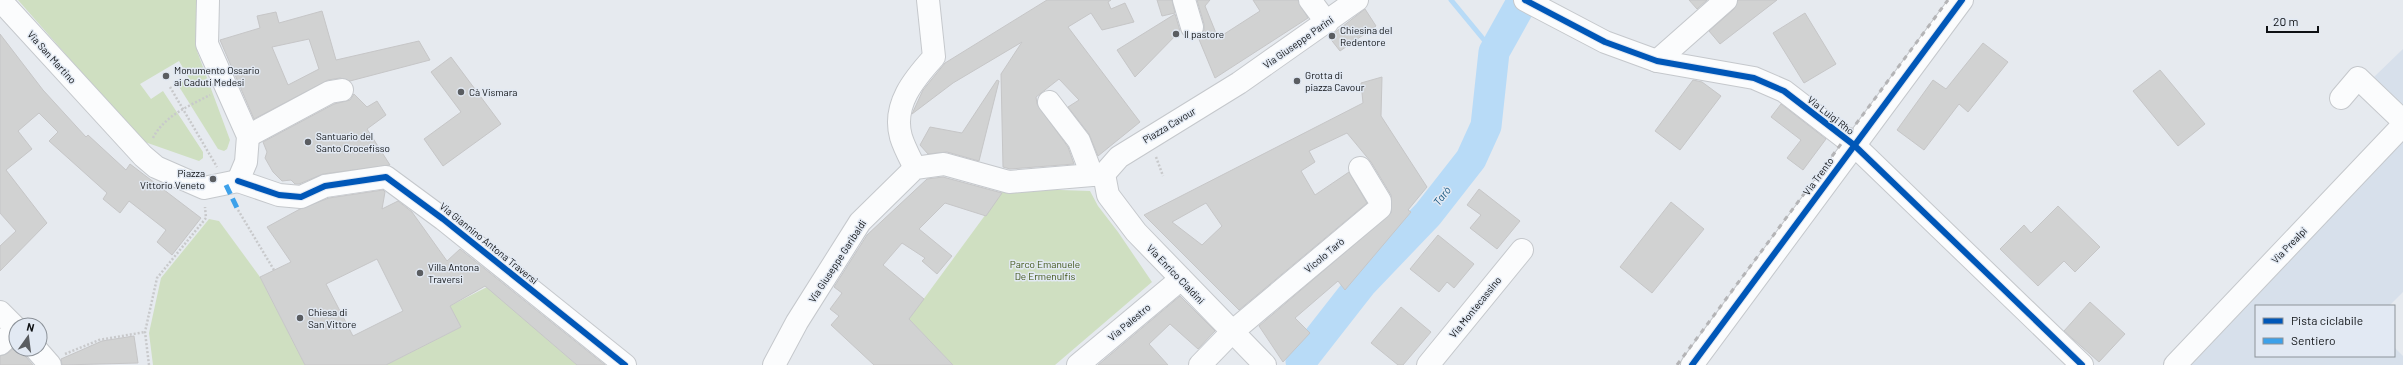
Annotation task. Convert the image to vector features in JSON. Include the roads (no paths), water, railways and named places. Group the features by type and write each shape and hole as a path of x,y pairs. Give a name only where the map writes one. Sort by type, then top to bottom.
{"street":[{"name":"Via San Martino","path":"0,0 143,156 156,167 204,188 232,183"},
{"path":"208,0 211,51 248,136 246,162 232,183"},
{"path":"928,0 934,57 912,80 900,110 901,136 915,168 944,164 1009,182 1098,174"},
{"path":"1184,0 1192,28"},
{"path":"1310,0 1326,23"},
{"name":"Via Giuseppe Parini","path":"1239,84 1357,0"},
{"path":"1657,61 1726,0"},
{"name":"Via Trento","path":"1692,365 1962,0"},
{"name":"Via Luigi Rho","path":"1528,1 1605,42 1657,61 1754,78 1784,91 1854,145 2082,365"},
{"path":"1684,38 1708,70"},
{"path":"2341,98 2358,78 2403,121"},
{"name":"Piazza Cavour","path":"1098,174 1119,157 1148,138 1239,84"},
{"path":"248,136 330,92 342,90"},
{"name":"Via Enrico Cialdini","path":"1049,102 1079,141 1108,195 1136,232 1265,365"},
{"name":"Via Prealpi","path":"2175,365 2403,125"},
{"name":"Via Giuseppe Garibaldi","path":"774,365 797,322 860,222 915,168"},
{"name":"Vicolo Tarò","path":"1232,332 1380,208 1380,201 1360,168"},
{"name":"Via Giannino Antona Traversi","path":"232,183 279,195 301,197 325,186 386,177 443,218 625,365"},
{"name":"Via Montecassino","path":"1428,365 1522,250"},
{"name":"Via Palestro","path":"1078,365 1181,279"},
{"path":"0,312 8,320"},
{"path":"1200,365 1232,332"},
{"path":"0,344 8,336"}],"waterway":[{"path":"1451,0 1494,52"},
{"name":"Tarò","path":"1301,361 1362,283 1428,214 1471,159 1486,126 1494,52 1523,0"}],"railway":[{"path":"1677,365 1948,0"}],"place":[{"name":"Il pastore","path":"1176,34"},
{"name":"Chiesina del Redentore","path":"1332,36"},
{"name":"Monumento Ossario ai Caduti Medesi","path":"166,76"},
{"name":"Grotta di piazza Cavour","path":"1297,81"},
{"name":"Cà Vismara","path":"461,92"},
{"name":"Santuario del Santo Crocefisso","path":"308,142"},
{"name":"Piazza Vittorio Veneto","path":"213,179"},
{"name":"Villa Antona Traversi","path":"420,273"},
{"name":"Chiesa di San Vittore","path":"300,318"}],"park label":[{"name":"Parco Emanuele De Ermenulfis","path":"1045,270"}]}
